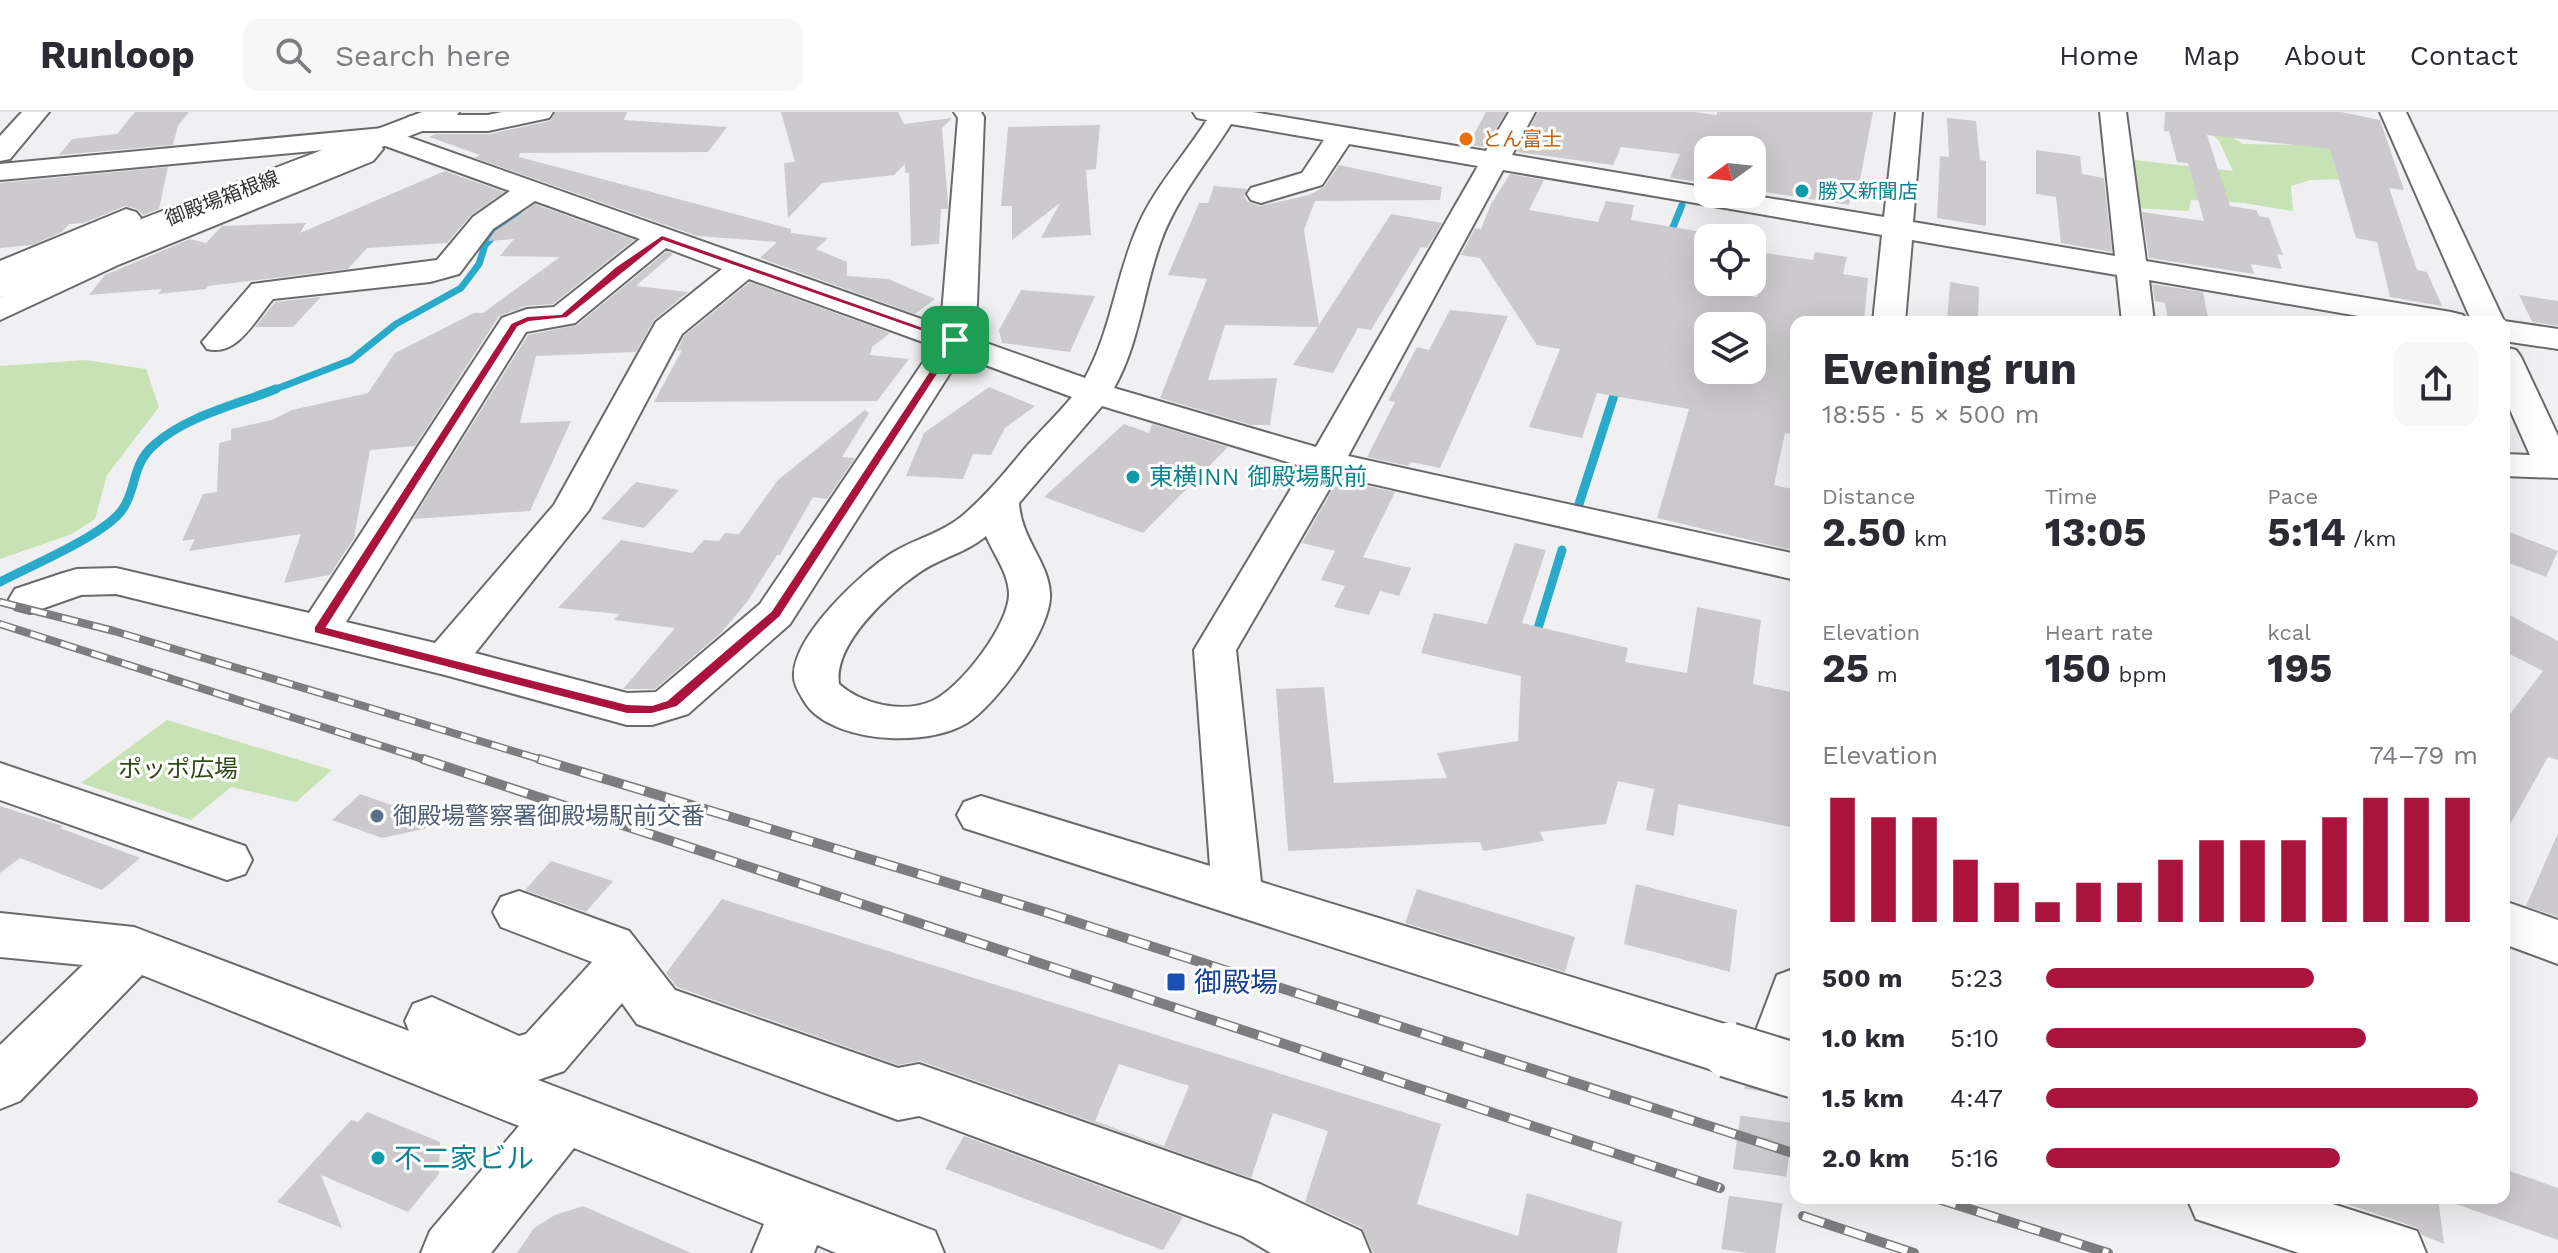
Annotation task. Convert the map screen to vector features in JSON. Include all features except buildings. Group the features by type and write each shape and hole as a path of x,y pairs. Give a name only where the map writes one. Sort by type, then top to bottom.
{"street":[{"path":"0,153 36,112"},
{"name":"御殿場箱根線","path":"0,288 121,237 446,112"},
{"path":"417,123 488,123 540,112"},
{"path":"30,599 77,582 116,581 445,660 627,709 652,709 672,703 775,614 955,340 961,304 971,117 967,112"},
{"path":"1237,894 1215,650 1326,462 1522,112"},
{"path":"1890,316 1909,112"},
{"path":"2113,112 2137,316"},
{"path":"2363,112 2394,116 2485,316"},
{"path":"1000,500 999,521 1026,575 1030,597 1025,620 970,697 948,713 914,721 879,721 833,706 818,691 815,673 819,657 853,609 899,566 964,535 1000,500 1094,393 1126,323 1139,261 1153,223 1218,113 2415,316"},
{"path":"1261,194 1312,179 1341,135"},
{"path":"0,310 107,258 363,155 383,136"},
{"path":"0,172 122,158 383,136 824,296 955,340 1094,393 1326,462 1790,566"},
{"path":"0,272 114,222 277,161 293,152 298,144"},
{"path":"219,342 263,291 430,273 448,267 483,223 541,193"},
{"path":"319,630 514,325 527,319 563,316 618,269 662,237"},
{"path":"445,660 570,510 668,329 744,267"},
{"path":"2510,332 2558,339"},
{"path":"2510,370 2556,467 2510,465"},
{"path":"941,548 992,555 1026,575"},
{"path":"0,781 227,860"},
{"path":"981,815 1767,1055 1790,1004"},
{"path":"519,912 611,947 656,1007 898,1094 919,1090 1245,1208 1339,1253"},
{"path":"2510,924 2558,942"},
{"path":"0,935 134,949 563,1117 793,1230 913,1253"},
{"path":"0,1083 134,949"},
{"path":"432,1021 516,1062 544,1053 624,963"},
{"path":"452,1253 563,1117"},
{"path":"2236,1204 2395,1253"}],"green space":[{"path":"2194,116 2201,117 2243,144 2308,145 2338,130 2350,179 2311,180 2291,186 2293,211 2244,203 2191,200 2189,211 2135,208 2133,160 2233,171 2219,141"},
{"path":"85,360 146,369 159,407 107,475 95,519 72,534 0,559 0,366"},
{"name":"ポッポ広場","path":"167,720 332,770 296,802 231,787 191,820 81,783"}],"waterway":[{"path":"1669,237 1682,205"},
{"path":"271,391 351,360 396,324 461,288 479,264 485,245 521,208"},
{"path":"1616,391 1618,384"},
{"path":"0,582 83,540 113,520 127,502 141,461 167,435 212,412 276,389"},
{"path":"1579,504 1616,389"},
{"path":"1535,638 1562,550"}],"tunnel":[{"path":"1748,1253 1778,1045"}],"railway":[{"path":"0,602 114,631 546,761"},
{"path":"0,624 429,761"},
{"path":"423,759 1720,1188"},
{"path":"539,759 1048,913 1790,1152"},
{"path":"1954,1204 2108,1253"},
{"path":"1803,1216 1914,1253"}],"place":[{"name":"とん富士","path":"1466,139"},
{"name":"勝又新聞店","path":"1802,191"},
{"name":"東横INN 御殿場駅前","path":"1133,477"},
{"name":"御殿場警察署御殿場駅前交番","path":"377,816"},
{"name":"御殿場","path":"1176,982"},
{"name":"不二家ビル","path":"378,1158"}],"route":[{"path":"662,237 955,340 775,614 672,703 652,709 627,709 319,630 514,325 527,319 563,316 618,269 662,237"}]}
